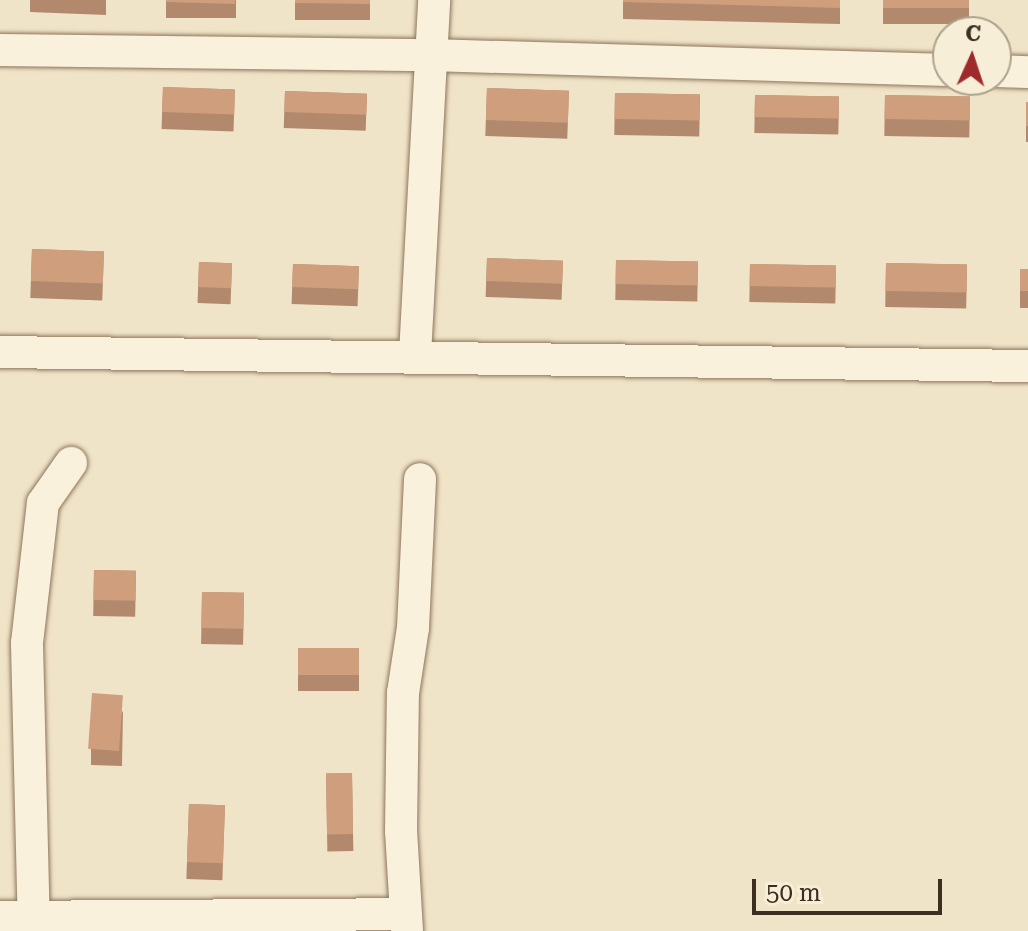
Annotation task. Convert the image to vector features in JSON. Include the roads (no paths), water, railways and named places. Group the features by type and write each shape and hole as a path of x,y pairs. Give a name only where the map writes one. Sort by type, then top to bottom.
{"street":[{"path":"415,355 434,0"},
{"path":"0,50 430,55 932,70"},
{"path":"0,352 415,355 1028,366"},
{"path":"34,924 27,643 43,503 71,463"},
{"path":"0,917 34,924 406,922 401,831 403,693 413,628 420,479"}]}
